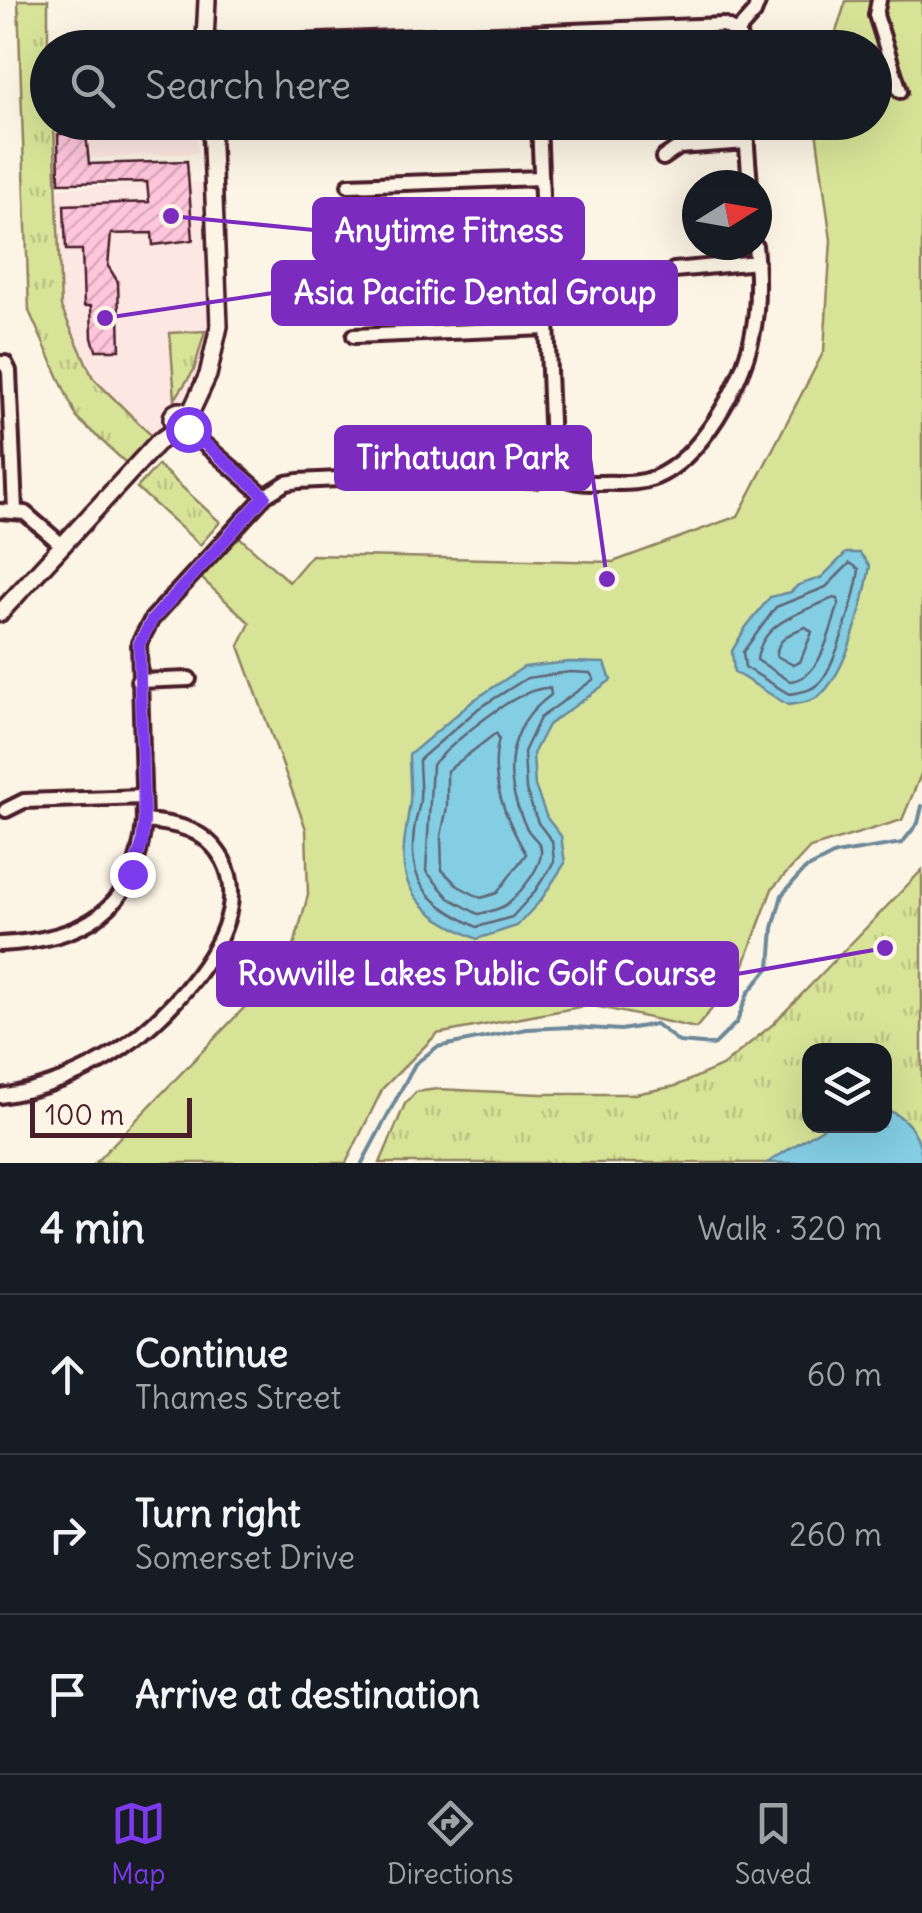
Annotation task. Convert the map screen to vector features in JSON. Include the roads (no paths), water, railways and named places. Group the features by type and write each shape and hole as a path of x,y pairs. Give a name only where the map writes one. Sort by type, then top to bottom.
{"street":[{"path":"739,30 754,12 758,0"},
{"path":"878,0 876,15 881,30"},
{"path":"206,30 207,4"},
{"path":"661,30 723,25 733,30"},
{"path":"892,66 900,91"},
{"path":"0,613 182,420 200,392 215,351 219,326 213,140"},
{"path":"540,140 552,446 557,472"},
{"path":"663,158 680,147 747,142 749,170"},
{"path":"349,186 541,178"},
{"path":"0,944 50,940 79,930 117,898 132,874 144,822 139,644 144,630 265,496 286,483 298,481 400,476 536,480 557,472 575,482 634,483 658,477 690,450 723,408 748,353 756,318 757,262 674,270 662,279"},
{"path":"354,336 547,328"},
{"path":"0,362 9,371 15,510"},
{"path":"182,420 265,496"},
{"path":"0,511 25,513 62,545"},
{"path":"138,681 189,679"},
{"path":"6,810 24,801 142,796"},
{"path":"0,1096 64,1078 121,1049 155,1022 181,994 215,947 229,914 232,894 230,877 220,855 186,827 144,822"}],"water":[{"path":"846,553 860,553 870,566 853,636 828,686 815,699 788,705 734,672 732,651 770,597 821,578"},
{"path":"605,663 611,680 548,725 533,754 535,786 547,818 561,836 565,863 541,900 517,926 477,939 421,904 406,878 409,755 474,700 524,667"},
{"path":"892,1113 913,1130 922,1163 767,1163 815,1133 892,1133"}],"waterway":[{"path":"362,1163 415,1064 437,1047 527,1029 621,1030 656,1024 679,1042 714,1045 737,1022 748,993 770,966 773,928 782,895 804,870 835,854 902,843 918,823 922,806"}],"place":[{"name":"Anytime Fitness","path":"171,216"},
{"name":"Asia Pacific Dental Group","path":"105,318"},
{"name":"Tirhatuan Park","path":"607,579"},
{"name":"Rowville Lakes Public Golf Course","path":"885,948"}]}
